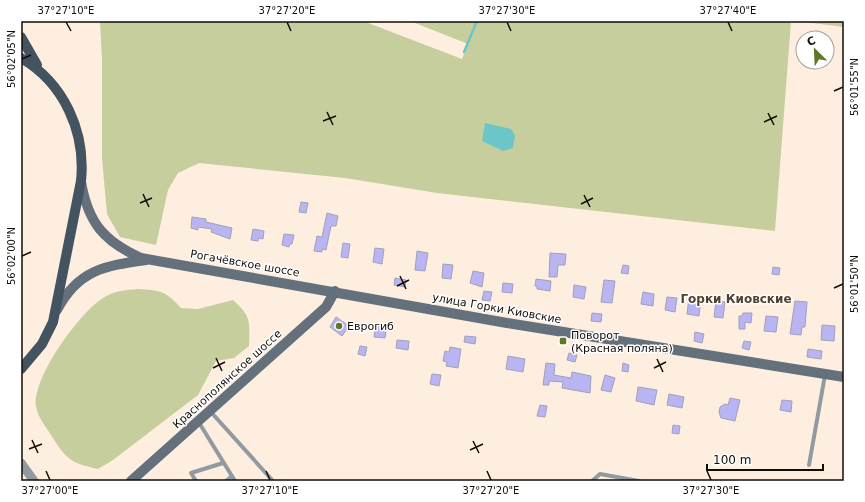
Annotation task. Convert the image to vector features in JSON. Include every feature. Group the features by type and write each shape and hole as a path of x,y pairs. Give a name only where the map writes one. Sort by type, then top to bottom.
{"main road":[{"path":"21,38 29,55 42,74"},
{"name":"Рогачёвское шоссе","path":"21,58 42,74 62,97 75,124 81,148 81,181 57,310"},
{"name":"Рогачёвское шоссе","path":"81,181 88,212 101,230 121,249 141,258 335,291"},
{"name":"Рогачёвское шоссе","path":"21,369 42,344 66,293 87,275 121,263 150,259"},
{"name":"улица Горки Киовские","path":"335,291 507,322 844,377"},
{"name":"Краснополянское шоссе","path":"131,481 326,307 335,291"}],"street":[{"path":"21,463 34,481"}],"lane":[{"path":"809,465 825,374"},
{"path":"210,410 273,481"},
{"path":"198,421 235,481"},
{"path":"196,481 191,473 223,463"},
{"path":"263,470 269,481"},
{"path":"592,481 600,474 639,481"},
{"path":"226,481 232,476"}],"green space":[{"path":"100,21 363,21 462,59 468,44 410,21 791,21 775,231 437,193 345,178 199,163 178,173 168,190 156,245 120,237 107,214 102,158 102,60"},
{"path":"796,21 844,21 844,27"},
{"path":"138,289 162,292 171,298 181,308 198,309 233,300 246,315 248,320 249,346 234,358 216,361 198,395 113,460 98,469 81,465 65,455 42,421 36,406 37,394 49,363 59,347 82,317 103,298 111,294 120,291"}],"water":[{"path":"485,123 511,129 515,135 513,148 503,151 482,141"}],"building":[{"path":"301,202 308,203 306,213 299,212"},
{"path":"327,213 338,216 336,226 331,226 326,250 322,249 322,252 314,251 317,236 322,237"},
{"path":"192,217 206,219 206,222 232,228 230,239 211,232 212,229 198,227 198,230 191,228"},
{"path":"253,229 264,231 263,239 259,238 258,241 251,240"},
{"path":"284,234 294,235 292,244 290,244 289,247 282,245"},
{"path":"343,243 350,244 348,258 341,257"},
{"path":"375,248 384,249 382,264 373,262"},
{"path":"417,251 428,253 425,271 415,270"},
{"path":"550,253 566,254 565,265 558,265 557,277 549,277"},
{"path":"443,264 453,265 451,279 442,278"},
{"path":"623,265 629,266 628,274 621,273"},
{"path":"773,267 780,268 779,275 772,274"},
{"path":"473,271 484,273 482,287 470,283"},
{"path":"395,278 406,280 405,287 394,285"},
{"path":"536,279 551,281 550,291 537,289 537,286 535,286"},
{"path":"604,280 615,281 612,303 601,302"},
{"path":"503,283 513,284 512,293 502,292"},
{"path":"574,285 586,287 584,299 573,297"},
{"path":"484,291 492,292 490,301 482,300"},
{"path":"643,292 654,294 653,306 641,304"},
{"path":"667,297 677,298 675,312 665,310"},
{"path":"689,297 701,299 699,316 687,314"},
{"path":"716,301 725,302 723,318 714,317"},
{"path":"795,301 807,302 805,327 802,327 801,335 790,334"},
{"path":"592,313 602,314 601,322 591,321"},
{"path":"743,313 752,313 751,323 745,322 745,329 739,329 739,316 742,316"},
{"path":"766,316 778,317 776,332 764,331"},
{"name":"Еврогиб","path":"336,317 349,326 342,336 330,327"},
{"path":"376,324 387,325 385,338 374,337"},
{"path":"822,325 835,326 834,341 821,340"},
{"path":"695,332 704,334 702,343 694,341"},
{"path":"465,336 476,337 475,344 464,342"},
{"path":"397,340 409,341 408,350 396,348"},
{"path":"744,341 751,342 749,350 742,348"},
{"path":"360,346 367,347 365,356 358,354"},
{"path":"450,347 461,349 458,368 446,366 447,362 443,361 445,351 449,352"},
{"path":"808,349 822,351 821,359 807,357"},
{"path":"569,353 577,355 575,362 567,360"},
{"path":"508,356 525,359 523,372 506,369"},
{"path":"546,363 555,364 554,375 571,378 572,372 591,376 590,393 562,388 563,382 549,381 549,385 543,385"},
{"path":"623,363 629,365 628,372 622,371"},
{"path":"432,374 441,375 439,386 430,384"},
{"path":"605,375 615,378 611,392 601,390"},
{"path":"638,387 657,390 654,405 636,401"},
{"path":"669,394 684,397 682,408 667,405"},
{"path":"730,398 740,400 735,421 721,418 719,412 720,407 725,404 728,405"},
{"path":"782,400 792,401 791,412 780,410"},
{"path":"540,405 547,406 545,417 537,416"},
{"path":"673,425 680,426 679,434 672,433"}],"waterway":[{"path":"464,52 477,21"}],"place":[{"name":"Еврогиб","path":"339,326"},
{"name":"Поворот (Красная поляна)","path":"563,341"}],"district":[{"name":"Горки Киовские","path":"736,299"}]}
